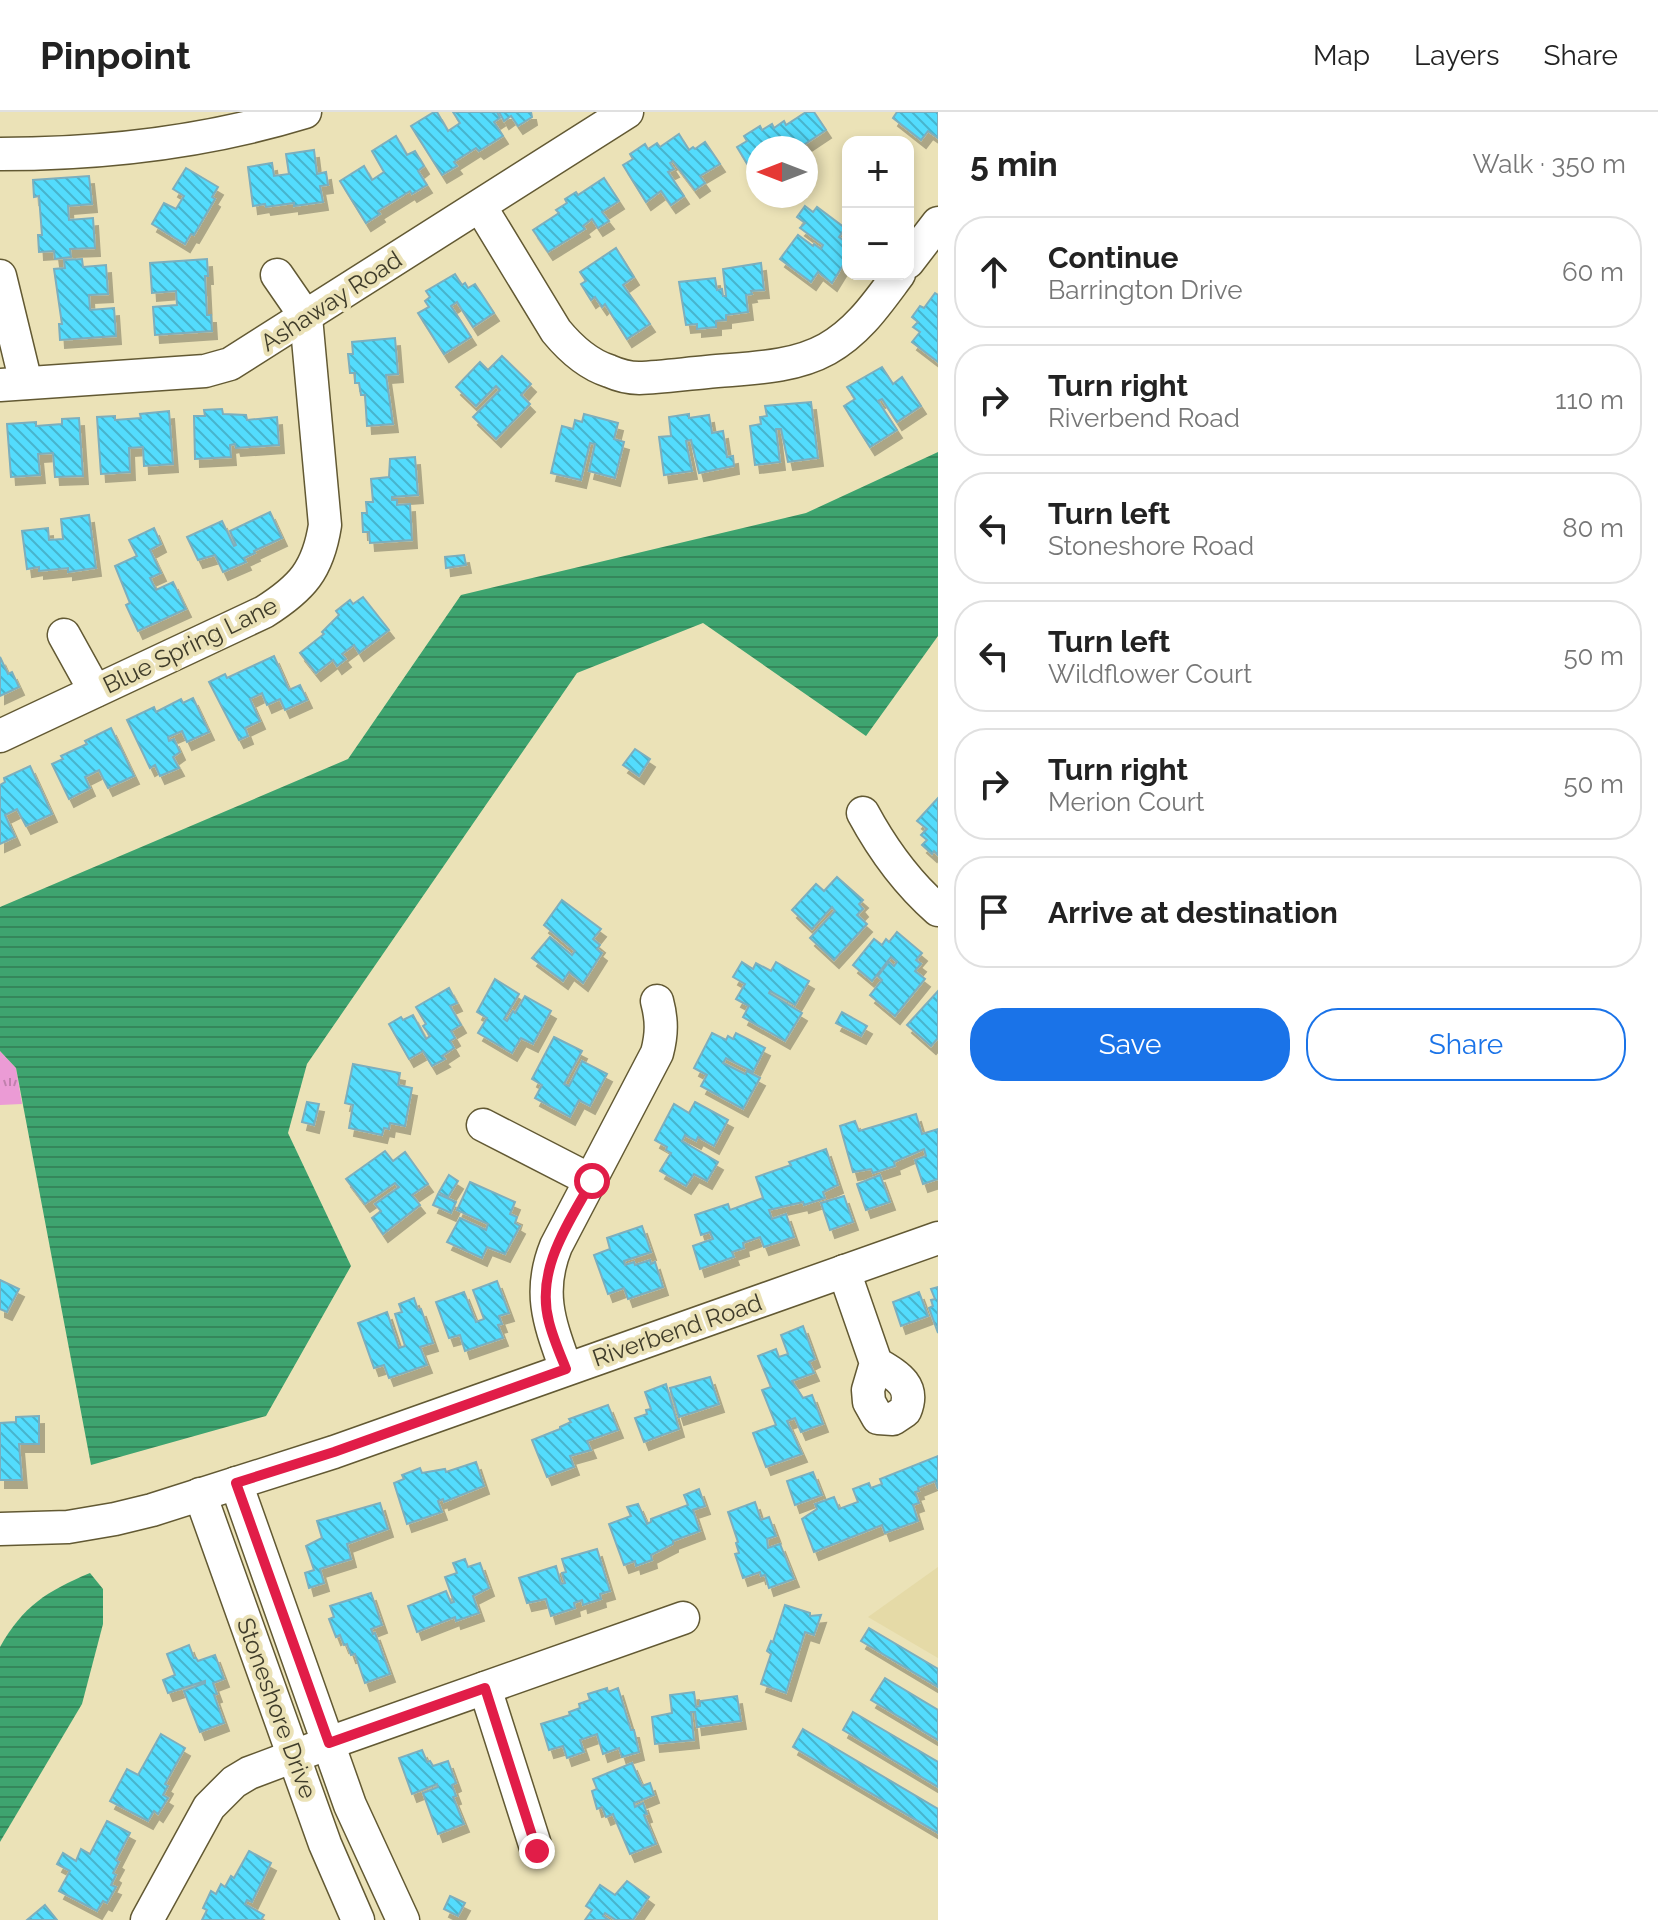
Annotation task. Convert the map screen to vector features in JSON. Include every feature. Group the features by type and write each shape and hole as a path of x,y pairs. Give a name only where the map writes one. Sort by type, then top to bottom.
{"street":[{"path":"0,154 148,145 209,136 305,112"},
{"name":"Ashaway Road","path":"13,384 205,371 230,364 627,112"},
{"path":"480,206 556,331 568,345 608,371 636,378 801,360 826,350 849,335 894,280"},
{"path":"914,254 938,223"},
{"path":"277,275 306,317"},
{"path":"0,276 13,384"},
{"name":"Blue Spring Lane","path":"0,736 264,612 289,596 312,569 321,548 325,525 306,317"},
{"path":"64,635 95,691"},
{"path":"863,813 892,862 938,910"},
{"path":"566,1369 548,1321 547,1278 556,1246 657,1053 662,1019 657,1001"},
{"path":"483,1125 592,1181"},
{"name":"Riverbend Road","path":"0,1529 68,1527 115,1519 236,1483 334,1452 938,1238"},
{"path":"844,1271 876,1363"},
{"path":"236,1483 350,1805 403,1920"},
{"name":"Stoneshore Drive","path":"200,1494 325,1844 358,1920"},
{"path":"147,1920 209,1807 234,1782 249,1773 683,1618"},
{"path":"485,1688 537,1851"}],"shaded area":[{"path":"938,452 938,636 866,736 703,623 577,673 307,1064 288,1133 351,1266 266,1416 91,1465 16,1068 0,1051 0,907 348,759 461,595 806,513"},
{"path":"938,1567 938,1658 868,1617"},
{"path":"90,1573 103,1589 103,1624 82,1704 0,1842 0,1647 27,1610 61,1586"}],"green space":[{"path":"0,1051 16,1068 22,1104 0,1105"}],"building":[{"path":"437,112 448,131 460,123 453,112 497,112 500,118 494,122 503,136 454,162 457,166 442,175 411,126"},
{"path":"499,112 531,112 532,117 518,126 511,116 504,121"},
{"path":"806,112 814,112 826,130 817,136 746,136 746,139 744,136 760,126 762,130 772,124 774,128 784,121 786,125"},
{"path":"897,112 938,112 938,138 928,131 921,140 893,118"},
{"path":"679,134 689,150 705,142 720,164 700,176 705,183 695,190 673,161 670,163 674,169 668,172 684,196 671,205 661,191 646,202 623,165 633,159 630,154 645,144 648,149 657,143 660,147"},
{"path":"396,136 407,155 415,151 424,166 418,171 427,185 412,194 410,191 378,211 380,214 366,223 340,181 364,166 372,180 384,172 372,151"},
{"path":"746,142 746,162 737,147"},
{"path":"314,150 317,174 326,172 328,185 320,186 323,202 253,206 248,167 272,163 274,176 289,174 286,154"},
{"path":"186,168 218,187 212,197 215,199 194,235 191,234 185,244 152,224 164,203 176,209 184,196 173,189"},
{"path":"89,176 92,204 68,206 69,220 93,218 95,248 70,249 71,257 55,259 54,251 39,252 38,235 42,235 39,196 34,197 33,180"},
{"path":"604,178 619,201 602,212 609,221 598,228 592,219 583,226 585,229 548,252 533,230 559,213 556,210 567,203 565,199 576,192 578,195"},
{"path":"804,208 813,212 818,208 842,226 839,237 842,239 842,267 832,283 818,272 811,282 780,259 798,235 813,246 821,249 823,245 800,228 805,223 797,217"},
{"path":"616,248 634,277 623,285 650,324 627,339 605,304 602,307 595,297 591,300 581,284 586,281 580,272"},
{"path":"82,259 83,267 106,265 108,294 89,295 90,310 114,308 116,336 60,340 59,324 62,324 54,269 65,268 64,260"},
{"path":"207,259 207,315 211,315 212,331 155,335 153,307 177,305 176,291 152,293 150,263"},
{"path":"761,263 764,290 751,291 752,294 746,295 748,312 726,315 726,320 716,321 716,327 697,329 697,324 686,325 679,282 715,278 717,290 722,289 723,296 726,296 723,269"},
{"path":"455,274 468,288 475,284 494,313 473,327 457,302 451,306 471,337 444,354 418,313 429,307 425,301 430,297 426,291"},
{"path":"935,293 938,295 938,362 912,342 920,332 913,327 918,322 912,317 920,306 924,308"},
{"path":"395,338 398,374 386,375 393,424 367,426 365,395 361,395 359,383 355,383 355,373 350,373 348,354 353,354 352,342"},
{"path":"502,356 531,384 521,395 530,404 496,439 473,417 500,390 496,386 476,406 456,387 480,362 488,370"},
{"path":"882,367 893,384 902,377 921,406 897,422 882,399 878,401 897,430 870,447 844,406 855,399 847,387"},
{"path":"811,402 818,458 788,462 781,429 776,429 780,462 755,465 750,426 761,424 760,417 767,416 765,406"},
{"path":"222,409 223,414 246,415 247,420 277,417 279,445 236,448 235,444 230,445 231,457 195,459 194,416 205,416 204,410"},
{"path":"169,411 173,464 144,466 143,447 129,448 130,472 101,474 97,417 115,416 115,420 141,418 140,414"},
{"path":"584,414 618,423 614,439 624,442 615,478 589,471 595,444 590,443 581,480 551,473 562,426 573,429 575,420 582,422"},
{"path":"689,414 689,418 709,415 712,433 723,431 727,457 733,456 734,466 699,473 691,440 686,441 692,471 664,475 659,437 671,436 669,417"},
{"path":"79,418 83,476 55,477 53,453 38,454 40,475 11,477 7,424 62,424 62,419"},
{"path":"415,457 418,495 392,497 392,500 397,500 397,505 410,504 412,540 370,543 369,532 363,532 362,513 367,513 366,502 373,502 371,479 389,477 390,459"},
{"path":"270,512 282,538 254,551 244,558 246,562 223,572 215,555 198,560 187,537 222,521 234,546 230,531"},
{"path":"89,515 96,568 68,572 68,568 27,569 22,531 48,528 49,540 63,539 61,519"},
{"path":"154,528 161,544 150,550 161,573 150,578 156,590 173,582 186,609 138,631 126,605 130,603 115,566 137,556 129,540"},
{"path":"464,555 466,565 446,568 445,557"},
{"path":"363,597 389,630 359,653 354,645 342,654 346,659 337,666 333,660 316,673 300,653 324,634 322,632 339,615 336,611 350,600 353,604"},
{"path":"274,656 289,690 300,685 307,700 285,710 280,699 267,705 262,693 250,699 260,721 245,728 248,736 239,740 209,682 225,674 227,678"},
{"path":"0,657 19,687 0,696"},
{"path":"193,698 209,732 187,742 182,731 168,737 169,741 174,739 180,752 173,757 179,768 160,776 155,765 150,768 127,720 154,707 156,712 181,699 183,703"},
{"path":"111,728 134,776 108,788 99,770 85,777 90,788 69,799 52,764 63,759 61,756 87,744 85,741"},
{"path":"635,749 650,759 639,776 623,765"},
{"path":"30,766 52,814 26,826 17,809 5,815 15,837 0,844 0,785 5,782 4,778"},
{"path":"938,798 938,855 922,845 927,840 921,835 927,829 917,821"},
{"path":"837,877 863,900 859,904 863,909 857,915 867,924 834,960 810,938 835,911 832,907 812,929 792,910 816,884 824,891"},
{"path":"562,900 601,929 593,939 600,945 597,949 602,953 583,983 569,972 563,981 532,958 550,937 572,955 575,951 544,925"},
{"path":"897,932 922,953 916,960 921,964 915,971 925,979 895,1016 870,995 882,980 878,976 889,962 894,966 897,962 891,957 872,981 853,965 874,939 882,945"},
{"path":"742,962 753,969 756,963 771,971 776,962 809,981 795,1005 769,993 802,1013 785,1041 743,1017 749,1006 736,999 745,984 733,977"},
{"path":"495,979 519,994 504,1019 507,1021 525,996 551,1011 533,1044 521,1038 512,1053 478,1033 487,1018 477,1012"},
{"path":"449,988 457,1003 450,1006 461,1025 451,1031 455,1038 450,1041 454,1048 442,1056 445,1059 432,1066 423,1051 409,1059 389,1024 413,1015 426,1039 430,1036 416,1007"},
{"path":"938,991 938,1038 931,1046 907,1025"},
{"path":"842,1012 867,1026 861,1036 836,1023"},
{"path":"712,1033 726,1040 728,1036 733,1039 736,1033 765,1048 753,1072 726,1058 723,1063 760,1078 743,1109 701,1086 707,1075 694,1068"},
{"path":"554,1037 582,1051 564,1084 569,1086 582,1061 607,1074 590,1106 579,1100 570,1117 535,1098 542,1085 532,1079"},
{"path":"353,1064 400,1073 398,1085 412,1088 405,1126 390,1123 389,1129 384,1128 382,1135 349,1128 353,1105 345,1103"},
{"path":"307,1102 319,1104 314,1125 302,1122"},
{"path":"695,1102 728,1120 714,1146 698,1137 696,1141 685,1135 682,1141 718,1162 707,1181 694,1174 686,1186 660,1171 671,1153 655,1140 674,1104 689,1113"},
{"path":"916,1114 922,1134 938,1129 938,1179 923,1184 915,1160 926,1156 924,1149 894,1162 895,1166 873,1173 871,1169 853,1172 840,1126 855,1121 859,1131"},
{"path":"826,1149 838,1185 823,1192 825,1198 804,1205 803,1202 769,1210 772,1219 786,1214 794,1237 764,1247 760,1237 743,1243 744,1248 732,1252 734,1257 700,1269 693,1246 713,1239 710,1232 701,1235 695,1215 728,1204 730,1210 763,1198 756,1177"},
{"path":"385,1151 393,1161 405,1152 428,1184 412,1195 420,1205 383,1234 372,1218 381,1211 375,1204 399,1187 395,1183 365,1204 346,1179"},
{"path":"449,1175 458,1181 448,1197 439,1192"},
{"path":"880,1175 890,1202 866,1210 857,1184"},
{"path":"470,1182 515,1202 510,1214 517,1217 515,1223 520,1226 505,1254 487,1247 482,1258 447,1242 460,1218 486,1230 488,1224 457,1210"},
{"path":"438,1194 456,1202 451,1213 433,1205"},
{"path":"844,1196 853,1222 830,1230 821,1203"},
{"path":"642,1226 651,1252 624,1261 625,1265 650,1260 651,1264 655,1262 663,1287 628,1299 624,1288 608,1294 594,1255 610,1249 607,1238"},
{"path":"0,1280 19,1289 7,1312 0,1309"},
{"path":"497,1281 509,1313 499,1316 502,1324 498,1325 503,1338 465,1351 460,1335 449,1338 436,1302 464,1292 476,1322 484,1319 473,1290"},
{"path":"938,1287 938,1333 929,1308 933,1306 931,1300 935,1299 931,1289"},
{"path":"919,1292 928,1316 901,1326 893,1302"},
{"path":"414,1298 433,1343 420,1347 427,1365 389,1378 384,1365 374,1368 358,1323 387,1312 399,1348 405,1346 395,1314 402,1312 399,1304"},
{"path":"803,1326 815,1359 809,1362 814,1373 792,1381 803,1398 812,1395 823,1424 801,1432 795,1418 787,1421 802,1454 766,1467 753,1433 776,1425 762,1390 771,1387 758,1356 776,1349 779,1357 788,1354 781,1335"},
{"path":"710,1377 719,1404 679,1417 670,1388"},
{"path":"666,1384 679,1429 644,1442 635,1418 651,1409 645,1392"},
{"path":"608,1405 618,1430 587,1441 591,1450 570,1456 574,1467 547,1477 532,1440 560,1429 571,1422 569,1419"},
{"path":"39,1416 39,1444 19,1444 22,1480 0,1480 0,1423 16,1422 16,1417"},
{"path":"938,1456 938,1489 935,1481 915,1492 919,1503 913,1505 918,1521 885,1533 882,1525 814,1552 802,1519 817,1509 815,1504 834,1497 839,1509 858,1502 853,1489 869,1483 871,1488 882,1484 880,1479"},
{"path":"476,1462 484,1486 444,1502 443,1499 438,1501 442,1512 407,1524 394,1483 404,1479 402,1475 420,1468 422,1473 445,1469 446,1472"},
{"path":"813,1472 822,1495 795,1505 787,1481"},
{"path":"699,1489 705,1506 693,1510 700,1531 673,1541 673,1544 651,1555 652,1560 636,1566 635,1561 624,1565 609,1524 631,1516 627,1507 638,1504 647,1524 651,1519 688,1505 684,1495"},
{"path":"755,1502 761,1520 769,1517 776,1536 767,1539 768,1548 780,1544 794,1579 769,1588 765,1575 761,1576 760,1572 743,1578 735,1554 739,1553 738,1542 728,1512"},
{"path":"380,1503 388,1529 347,1544 351,1559 320,1569 324,1583 309,1588 305,1573 314,1570 306,1546 322,1538 317,1521"},
{"path":"597,1549 610,1591 600,1594 601,1599 583,1605 582,1600 574,1603 575,1608 551,1616 546,1599 527,1603 519,1578 556,1566 561,1584 565,1583 562,1559"},
{"path":"465,1559 468,1567 480,1563 489,1588 473,1596 479,1613 456,1621 455,1617 417,1632 408,1606 446,1591 451,1603 454,1602 445,1577 457,1573 453,1563"},
{"path":"371,1593 382,1625 371,1629 390,1674 365,1683 355,1654 351,1655 340,1635 336,1637 329,1619 334,1617 330,1606"},
{"path":"785,1605 810,1613 810,1616 821,1615 814,1635 805,1632 786,1693 761,1684 771,1654 767,1651"},
{"path":"869,1628 938,1669 938,1687 861,1641"},
{"path":"189,1645 198,1661 215,1655 224,1679 213,1683 224,1723 200,1732 184,1691 205,1681 168,1693 163,1680 175,1675 167,1654"},
{"path":"885,1678 938,1710 938,1740 871,1700"},
{"path":"607,1688 608,1692 618,1688 639,1752 622,1757 619,1748 603,1754 597,1734 580,1740 584,1752 567,1758 563,1746 549,1750 541,1724 570,1715 569,1712 580,1708 579,1704 590,1700 588,1694"},
{"path":"694,1692 696,1707 700,1706 700,1701 737,1696 741,1721 697,1727 695,1712 691,1712 694,1740 655,1744 652,1717 672,1713 670,1695"},
{"path":"853,1712 938,1762 938,1787 843,1730"},
{"path":"803,1729 938,1809 938,1833 793,1747"},
{"path":"161,1734 185,1748 165,1784 168,1786 163,1795 168,1798 158,1814 154,1811 148,1821 110,1801 127,1769 138,1775"},
{"path":"422,1750 427,1762 430,1761 433,1766 448,1761 456,1783 452,1785 456,1796 453,1797 464,1824 438,1834 423,1793 438,1787 437,1784 412,1794 399,1758"},
{"path":"632,1763 642,1786 650,1783 654,1795 634,1803 635,1807 643,1803 647,1814 644,1815 656,1844 630,1854 613,1814 606,1817 602,1807 597,1809 592,1791 597,1789 593,1779"},
{"path":"107,1821 130,1833 116,1860 119,1862 111,1885 116,1887 107,1903 103,1901 97,1911 59,1891 70,1871 57,1864 63,1853 76,1861 81,1849 90,1854"},
{"path":"249,1851 271,1863 252,1902 247,1900 245,1904 264,1915 261,1920 202,1920 207,1910 203,1908 211,1891 216,1894 221,1884 225,1887 231,1876 234,1878"},
{"path":"627,1881 649,1897 633,1920 616,1920 605,1913 603,1916 609,1920 585,1920 592,1910 586,1906 600,1885 615,1895"},
{"path":"450,1896 465,1903 458,1916 444,1909"},
{"path":"45,1905 57,1920 27,1920"}],"route":[{"path":"537,1851 485,1688 329,1743 236,1483 334,1452 566,1369 548,1321 545,1297 547,1278 556,1246 592,1181"}]}
